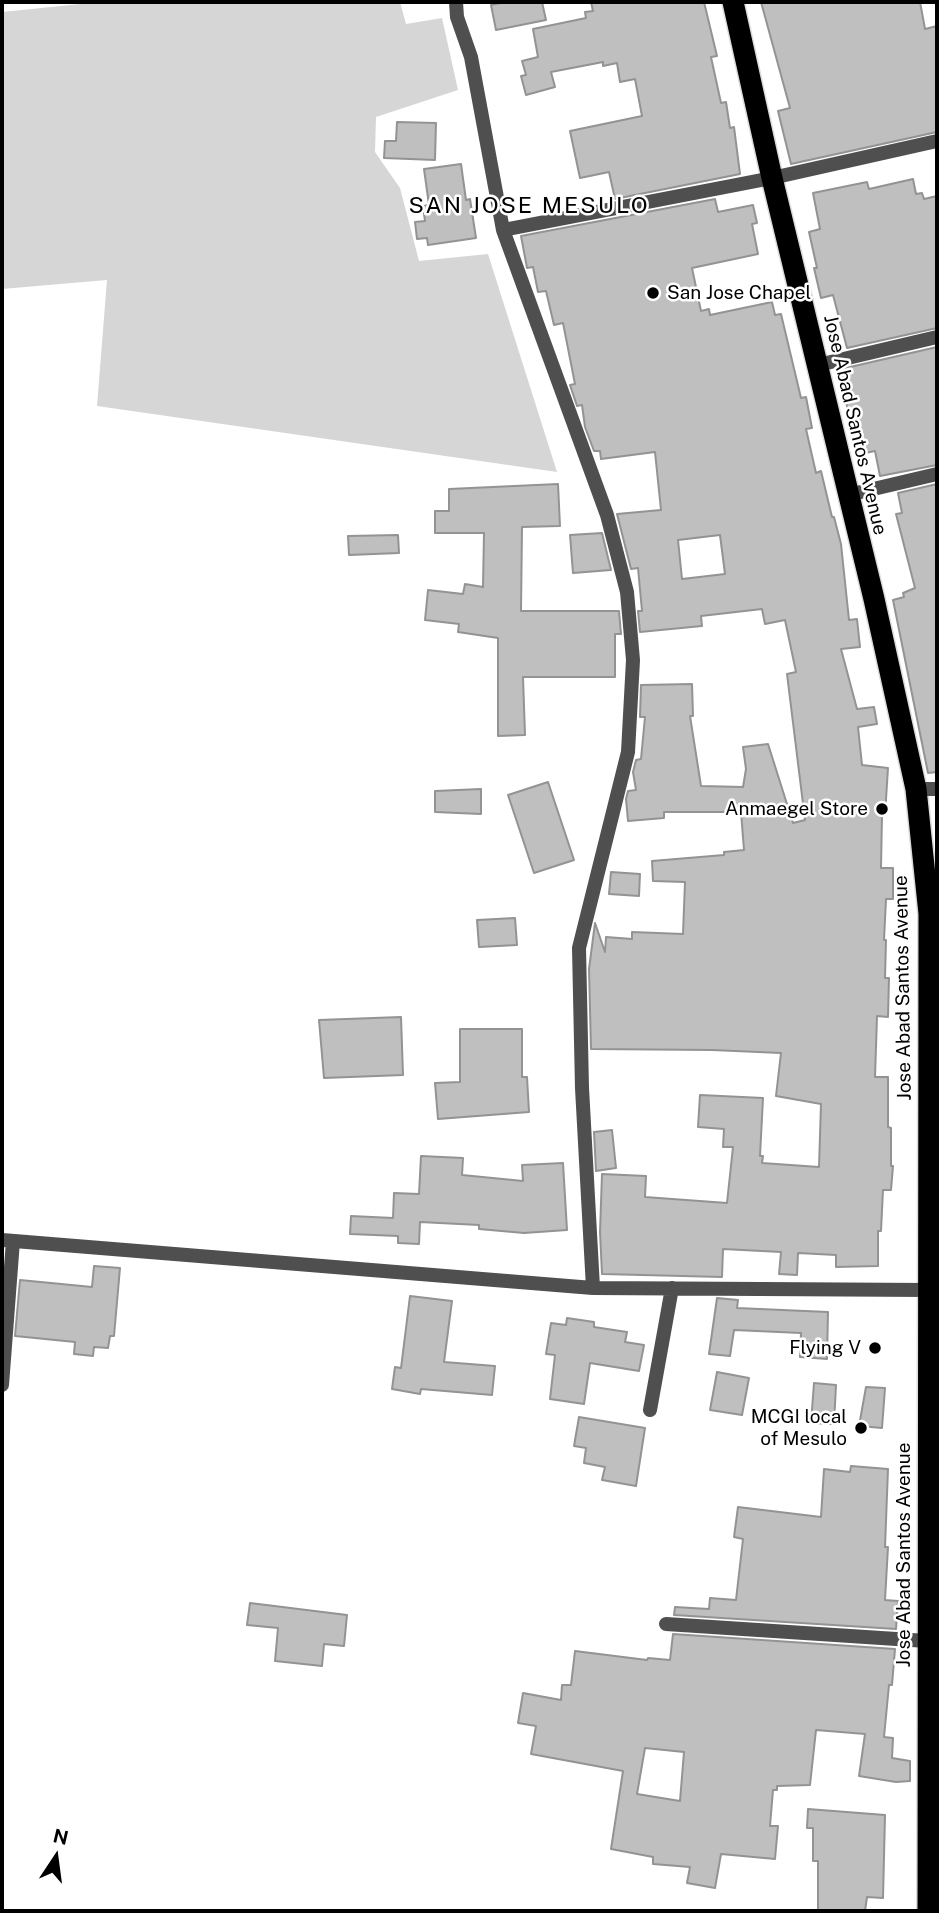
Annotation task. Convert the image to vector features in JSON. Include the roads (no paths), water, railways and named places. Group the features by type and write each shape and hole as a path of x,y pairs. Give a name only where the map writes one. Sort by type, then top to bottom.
{"highway":[{"name":"Jose Abad Santos Avenue","path":"733,2 848,495 927,789 928,1911"}],"street":[{"path":"456,2 457,17 471,57 503,230 607,515 628,592 633,660 628,752 579,948 582,1088 593,1288"},
{"path":"503,230 772,178 937,141"},
{"path":"818,365 937,337"},
{"path":"848,495 937,474"},
{"path":"2,1385 8,1241 593,1288 927,1290"},
{"path":"650,1410 672,1287"},
{"path":"666,1624 927,1640"}],"place":[{"name":"San Jose Chapel","path":"653,293"},
{"name":"Anmaegel Store","path":"882,809"},
{"name":"Flying V","path":"875,1348"},
{"name":"MCGI local of Mesulo","path":"861,1428"}],"district":[{"name":"SAN JOSE MESULO","path":"529,206"}]}
